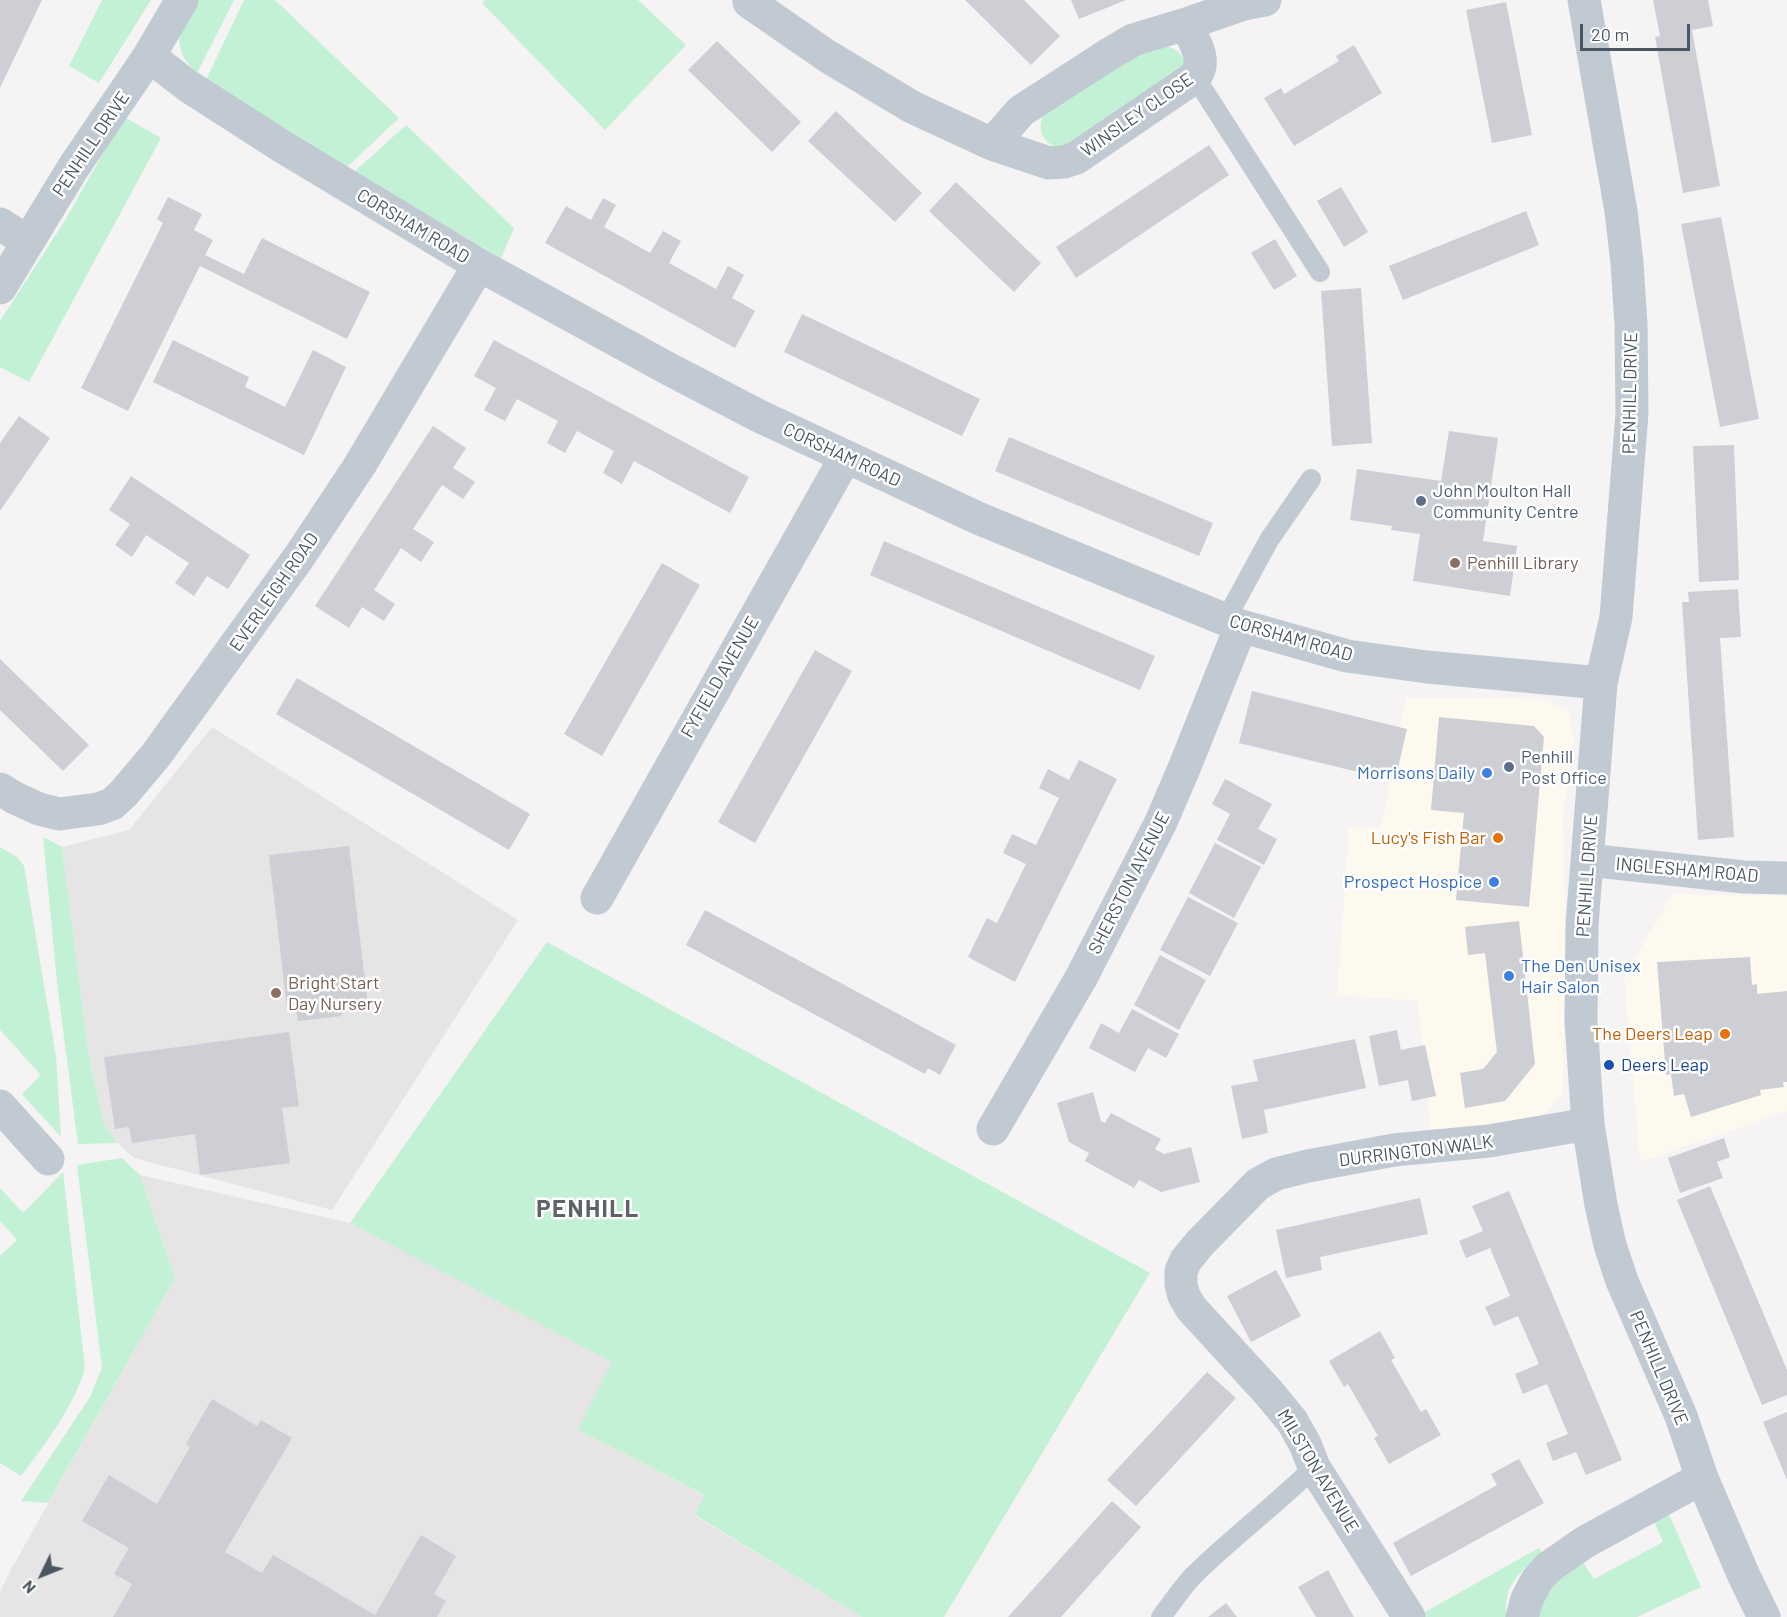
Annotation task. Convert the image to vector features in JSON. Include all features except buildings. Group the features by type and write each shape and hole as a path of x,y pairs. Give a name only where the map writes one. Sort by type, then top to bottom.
{"street":[{"name":"PENHILL DRIVE","path":"0,288 73,168 149,56 182,0"},
{"name":"WINSLEY CLOSE","path":"750,0 749,2 827,56 912,107 992,144 1049,163 1076,158 1195,77 1201,61 1198,47 1186,24"},
{"name":"PENHILL DRIVE","path":"1584,0 1621,211 1631,325 1632,413 1616,617 1601,683 1582,925 1581,1021 1588,1124 1601,1205 1610,1245 1622,1281 1681,1416 1702,1478 1764,1617"},
{"path":"992,144 1021,111 1133,40 1250,1"},
{"name":"CORSHAM ROAD","path":"149,56 188,86 283,147 479,265 667,368 845,458 980,519 1233,623 1347,656 1427,667 1601,683"},
{"path":"0,224 28,242"},
{"name":"EVERLEIGH ROAD","path":"0,789 39,809 59,814 98,809 112,804 123,794 156,755 299,557 360,465 479,265"},
{"name":"FYFIELD AVENUE","path":"597,898 845,458"},
{"name":"SHERSTON AVENUE","path":"993,1129 1081,978 1151,841 1185,766 1233,623"},
{"name":"INGLESHAM ROAD","path":"1587,860 1744,877 1787,878"},
{"path":"0,1106 48,1159"},
{"name":"DURRINGTON WALK","path":"1191,1308 1181,1285 1181,1271 1186,1260 1257,1184 1276,1174 1394,1150 1490,1141 1588,1124"},
{"name":"MILSTON AVENUE","path":"1191,1308 1292,1421 1305,1444 1314,1467 1409,1617"},
{"path":"1522,1617 1527,1599 1537,1580 1549,1567 1585,1542 1702,1478"}],"lane":[{"path":"1195,77 1320,272"},
{"path":"1233,623 1269,540 1311,478"},
{"path":"1161,1617 1190,1578 1285,1496 1314,1467"}],"shaded area":[{"path":"1406,698 1543,699 1568,710 1574,741 1563,815 1565,917 1563,1092 1550,1109 1534,1120 1431,1133 1418,1001 1337,995 1349,827 1381,828"},
{"name":"Bright Start Day Nursery","path":"212,727 518,920 332,1210 134,1158 117,1143 104,1123 89,1058 62,847 129,830"},
{"path":"1672,894 1787,896 1787,1111 1640,1162 1624,977"},
{"path":"140,1175 350,1223 613,1362 578,1430 706,1496 695,1516 862,1617 0,1617 0,1592 13,1566 175,1278"}],"green space":[{"path":"102,0 151,0 99,83 69,66"},
{"path":"195,0 234,0 197,73 188,64 180,46 181,29"},
{"path":"244,0 275,0 399,118 346,168 206,80"},
{"path":"485,0 638,0 686,45 605,130 482,3"},
{"path":"1164,45 1178,52 1186,64 1075,144 1055,147 1046,140 1040,126 1046,111 1128,56"},
{"path":"124,117 161,138 29,382 0,367 0,321 64,222"},
{"path":"406,125 514,228 501,258 354,172"},
{"path":"43,837 62,847 89,1058 104,1123 117,1143 78,1144 58,991"},
{"path":"0,847 17,857 24,866 56,1056 61,1137 22,1094 41,1075 0,1030"},
{"path":"547,942 1150,1273 944,1617 862,1617 695,1515 705,1495 578,1430 612,1362 350,1223"},
{"path":"122,1158 140,1175 175,1278 48,1503 21,1501 90,1397 102,1368 77,1165"},
{"path":"63,1172 85,1368 66,1411 21,1476 0,1463 0,1256 17,1240 0,1221 0,1188 23,1213"},
{"path":"1667,1510 1701,1587 1637,1617 1538,1617 1544,1598 1553,1584 1580,1558 1594,1579 1663,1542 1652,1517"},
{"path":"1539,1548 1542,1553 1514,1580 1510,1587 1506,1617 1425,1617 1423,1613"}],"place":[{"name":"John Moulton Hall Community Centre","path":"1421,501"},
{"name":"Penhill Library","path":"1455,563"},
{"name":"Penhill Post Office","path":"1509,767"},
{"name":"Morrisons Daily","path":"1487,773"},
{"name":"Lucy's Fish Bar","path":"1498,838"},
{"name":"Prospect Hospice","path":"1494,882"},
{"name":"The Den Unisex Hair Salon","path":"1509,976"},
{"name":"Bright Start Day Nursery","path":"276,993"},
{"name":"The Deers Leap","path":"1725,1034"},
{"name":"Deers Leap","path":"1609,1065"}],"district":[{"name":"PENHILL","path":"588,1209"}]}
